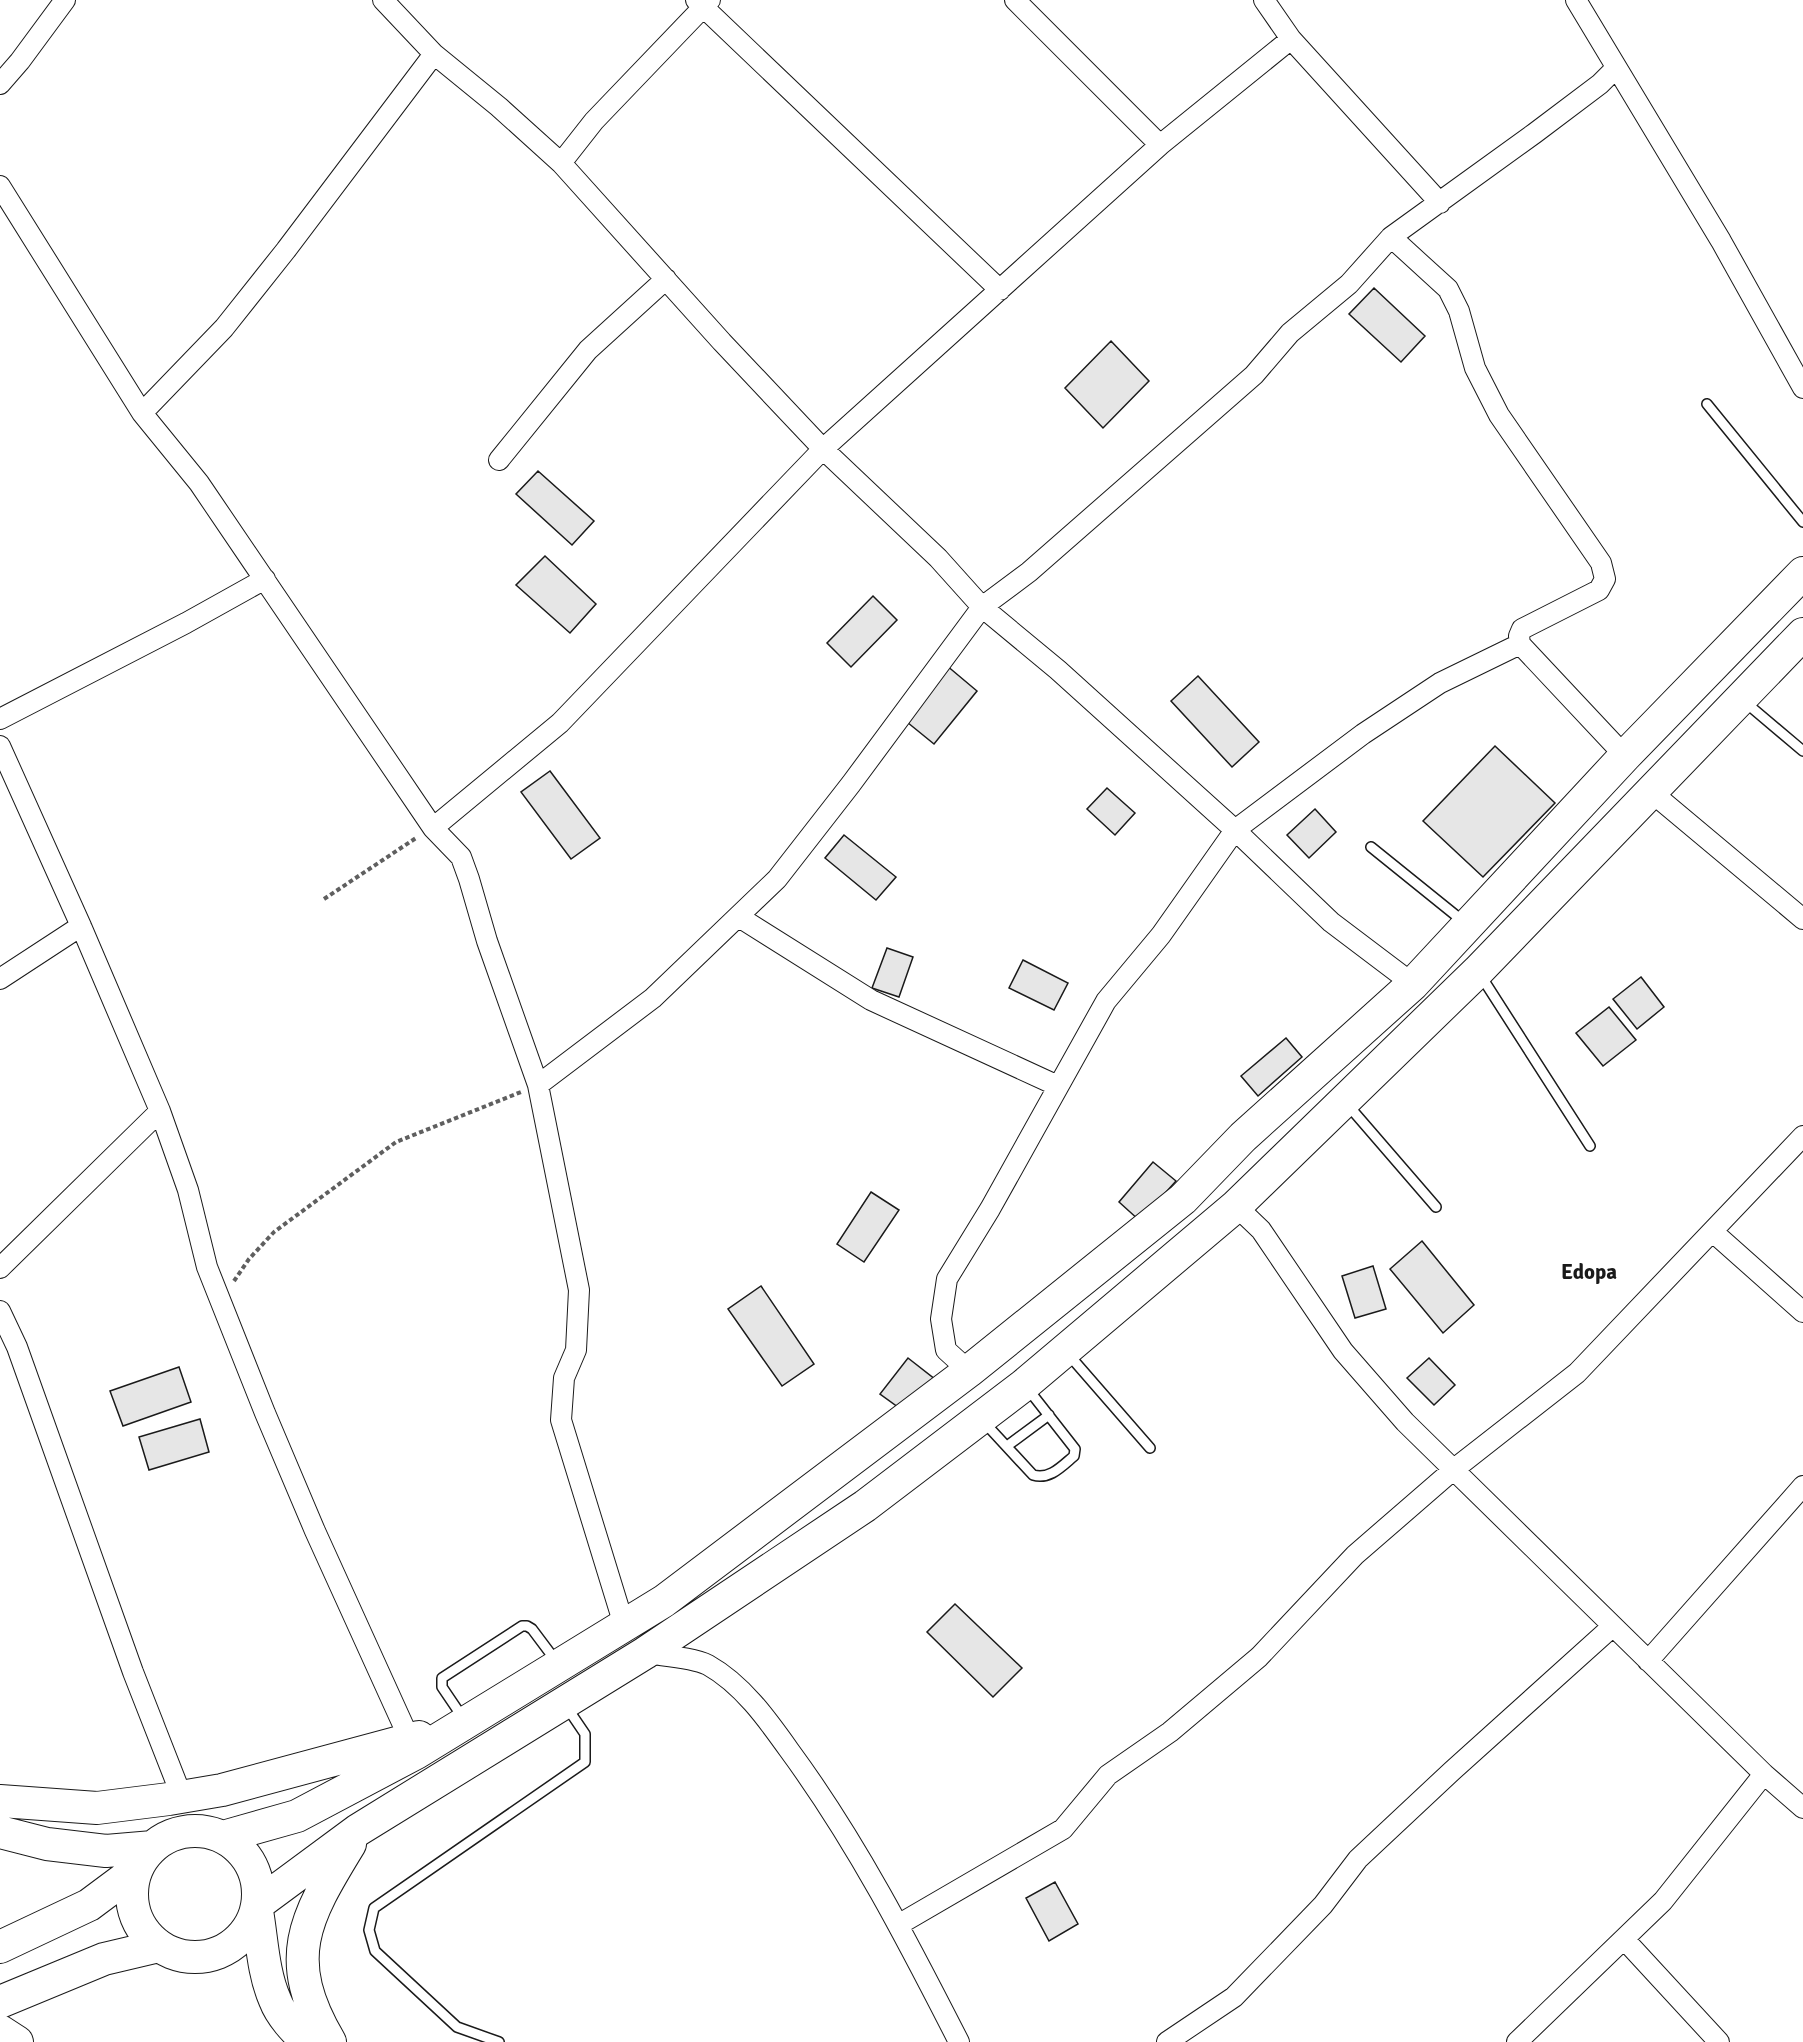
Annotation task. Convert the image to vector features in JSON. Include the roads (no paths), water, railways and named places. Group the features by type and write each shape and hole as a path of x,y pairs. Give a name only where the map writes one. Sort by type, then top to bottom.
{"highway":[{"path":"223,1837 297,1816 413,1746 461,1725 664,1601 969,1371 1183,1199 1243,1137 1413,984 1625,756 1803,573"},
{"path":"145,1859 132,1895 137,1920 146,1934 159,1946 174,1954 191,1958 225,1951 239,1941 250,1927 258,1908 358,1830 645,1653 865,1506 1024,1385 1236,1206 1478,971 1803,634"},
{"path":"0,1801 98,1808 135,1804 222,1790 413,1746"},
{"path":"330,2042 318,2022 303,1974 301,1952 304,1933 323,1889 358,1830"},
{"path":"0,1947 89,1905 145,1859 165,1838 179,1833 202,1831 223,1837 240,1849 252,1865 258,1884 258,1908 266,1966 275,2001 284,2016 307,2042"},
{"path":"0,1832 47,1844 106,1851 145,1859"},
{"path":"0,2002 104,1959 159,1946"},
{"path":"0,2031 17,2042"}],"street":[{"path":"0,84 65,0"},
{"path":"383,0 434,54 499,107 561,163 823,449 939,558 982,607 1058,670 1235,830 1331,922 1413,984"},
{"path":"1015,0 1160,145"},
{"path":"1264,0 1291,39 1440,203"},
{"path":"1576,0 1595,28 1616,68 1721,241 1803,388"},
{"path":"561,163 594,121 703,2 1000,290"},
{"path":"433,828 560,723 823,449 1160,145 1291,39"},
{"path":"142,412 224,328 434,54"},
{"path":"538,1085 653,998 777,879 858,775 982,607 1029,572 1254,375 1290,333 1349,284 1391,237 1600,84 1616,68"},
{"path":"0,186 142,412 199,483 433,828 461,857 487,941 538,1085 579,1290 576,1350 564,1378 561,1420 624,1625"},
{"path":"1391,237 1448,289 1459,311 1475,368 1499,415 1601,563 1605,579 1599,590 1522,629 1519,636 1520,644 1625,756"},
{"path":"499,460 588,350 666,279"},
{"path":"0,718 186,623 265,579"},
{"path":"969,1371 946,1350 942,1320 947,1279 990,1209 1106,1001 1161,935 1235,830 1363,734 1440,683 1520,644"},
{"path":"0,746 81,926 160,1111 188,1190 207,1267 265,1413 310,1520 413,1746"},
{"path":"1650,791 1803,919"},
{"path":"739,917 871,1000 1058,1086"},
{"path":"0,979 81,926"},
{"path":"0,1268 160,1111"},
{"path":"898,1925 1063,1829 1108,1775 1170,1732 1259,1657 1355,1555 1453,1470 1577,1372 1803,1136"},
{"path":"1236,1206 1261,1230 1343,1351 1405,1422 1764,1774 1803,1808"},
{"path":"1713,1232 1803,1312"},
{"path":"0,1311 17,1347 133,1672 182,1797"},
{"path":"1648,1661 1803,1486"},
{"path":"1167,2042 1234,1997 1323,1905 1358,1859 1613,1626"},
{"path":"645,1653 705,1664 728,1679 757,1708 822,1796 898,1925 960,2042"},
{"path":"1517,2042 1663,1901 1764,1774"},
{"path":"1624,1939 1719,2042"}],"lane":[{"path":"1707,404 1803,522"},
{"path":"1741,698 1803,751"},
{"path":"1371,847 1468,925"},
{"path":"1478,971 1590,1146"},
{"path":"1343,1100 1436,1207"},
{"path":"1066,1351 1150,1448"},
{"path":"980,1418 1033,1475 1043,1477 1053,1473 1074,1456 1075,1449 1024,1385"},
{"path":"1007,1446 1049,1415"},
{"path":"461,1725 442,1687 442,1678 522,1626 532,1629 559,1666"},
{"path":"499,2042 457,2027 375,1951 369,1930 374,1908 585,1762 585,1734 564,1704"}],"district":[{"name":"Edopa","path":"1589,1272"}]}
